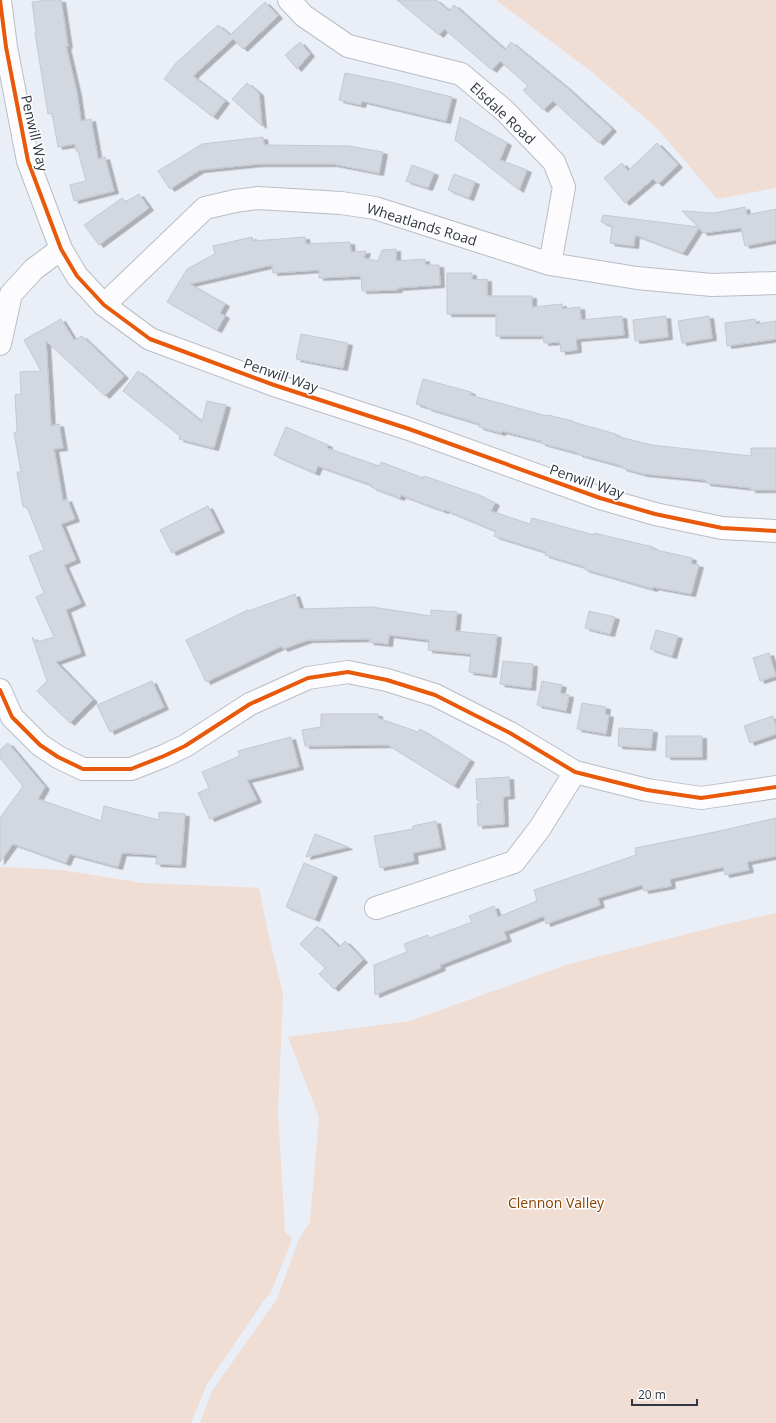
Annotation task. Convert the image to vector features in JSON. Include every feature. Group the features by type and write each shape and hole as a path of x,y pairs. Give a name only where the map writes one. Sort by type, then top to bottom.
{"street":[{"name":"Penwill Way","path":"0,0 6,47 28,161 61,249 77,276 104,305 150,339 274,385 410,429 600,498 654,514 722,528 776,531"},
{"name":"Elsdale Road","path":"289,0 304,16 348,46 461,74 505,111 554,162 564,187 550,264"},
{"name":"Wheatlands Road","path":"104,305 205,208 235,200 258,198 341,203 375,208 550,264 637,278 712,285 776,283"},
{"path":"0,344 11,294 34,269 61,249"},
{"path":"0,690 12,717 40,745 58,757 83,768 131,768 158,759 185,746 250,704 308,678 348,672 387,680 435,695 510,733 575,772 647,790 701,798 776,787"},
{"path":"376,908 514,862 540,828 575,772"}],"green space":[{"path":"496,0 776,0 776,188 717,199 658,129 592,72"},
{"path":"0,867 62,870 142,883 259,888 283,994 278,1112 285,1232 292,1238 270,1294 265,1299 207,1384 191,1423 0,1423"},
{"name":"Clennon Valley","path":"776,913 776,1423 200,1423 212,1391 277,1299 299,1239 310,1222 319,1117 288,1037 410,1021 569,964"}],"building":[{"path":"61,0 68,46 66,46 77,93 81,121 91,119 98,159 105,157 114,191 74,201 70,185 86,181 75,144 58,147 52,113 48,114 35,33 32,2"},
{"path":"397,0 436,0 449,11 454,5 505,50 511,42 566,87 612,129 599,143 553,101 543,110 523,90 528,86 500,61 492,70 444,29 439,35"},
{"path":"265,2 278,16 243,49 233,39 193,76 225,101 213,117 164,79 176,63 218,25 230,35"},
{"path":"300,42 310,54 297,69 285,55"},
{"path":"345,73 452,97 446,121 362,101 361,105 339,100"},
{"path":"247,83 259,93 262,126 232,99"},
{"path":"460,117 507,143 500,160 527,170 519,190 455,140"},
{"path":"263,137 264,145 349,146 383,152 379,173 333,164 259,164 200,170 170,189 158,171 202,144"},
{"path":"657,143 678,165 658,184 653,179 625,203 604,178 622,163 628,171"},
{"path":"412,165 434,173 428,188 406,181"},
{"path":"454,174 475,182 469,198 448,190"},
{"path":"139,194 149,208 99,245 84,225 122,198 125,202"},
{"path":"745,207 747,215 776,209 776,240 745,246 741,228 703,233 699,228 683,253 635,235 634,246 610,243 612,226 601,222 603,215 698,227 682,211 714,213"},
{"path":"252,237 253,241 305,237 306,244 350,242 351,252 366,251 364,258 378,261 382,250 396,249 396,261 425,259 425,265 439,265 440,285 397,288 398,290 362,291 361,276 319,278 319,270 273,273 272,265 190,284 225,304 220,313 225,316 217,330 167,302 187,269 215,254 213,246"},
{"path":"447,273 472,273 472,280 487,279 487,296 532,296 532,307 562,304 562,309 580,307 581,320 622,316 624,335 576,339 577,350 561,352 560,342 544,343 543,336 496,336 496,314 447,314"},
{"path":"666,316 668,337 635,341 633,320"},
{"path":"709,316 712,338 682,343 678,321"},
{"path":"61,319 74,340 82,336 124,376 105,396 46,341 51,426 59,424 63,448 54,449 63,501 67,499 75,519 61,524 76,560 64,565 81,603 66,610 81,653 56,662 93,700 70,723 37,691 47,681 32,637 37,642 54,637 36,597 44,593 29,556 44,550 27,507 23,507 17,472 21,472 14,433 17,432 15,395 21,394 20,372 41,371 24,340"},
{"path":"755,319 756,324 776,321 776,339 727,346 725,323"},
{"path":"301,334 348,343 343,368 296,359"},
{"path":"138,371 202,422 207,401 226,405 214,448 179,439 180,436 123,391"},
{"path":"423,379 471,392 470,395 547,416 573,421 616,434 616,436 652,445 751,456 751,448 776,448 776,490 751,490 751,488 706,483 706,480 644,474 622,468 622,466 541,443 541,441 479,427 480,424 416,404"},
{"path":"286,427 328,445 327,448 379,466 381,462 423,478 424,476 479,495 495,503 491,511 530,524 532,518 594,535 594,533 692,558 691,564 699,565 691,594 653,587 653,589 584,569 585,567 545,555 546,552 494,536 496,531 445,510 444,511 401,495 400,498 371,487 372,485 318,466 315,473 274,455"},
{"path":"208,506 220,530 172,553 160,530"},
{"path":"295,594 300,609 372,607 431,616 431,610 457,612 455,631 497,635 492,675 469,672 471,654 428,650 429,640 389,635 388,644 369,642 370,639 308,640 283,649 282,646 206,682 186,640 248,610 249,611"},
{"path":"589,611 615,617 610,634 585,628"},
{"path":"656,630 678,636 672,656 650,649"},
{"path":"769,653 776,676 760,681 753,658"},
{"path":"503,661 533,664 531,688 500,684"},
{"path":"152,681 164,707 110,732 97,705"},
{"path":"542,681 562,685 560,693 569,695 566,711 537,705"},
{"path":"582,703 606,707 605,714 609,715 606,734 577,729"},
{"path":"321,714 378,714 378,718 418,732 420,729 470,760 454,786 388,745 305,746 302,730 321,727"},
{"path":"773,716 776,726 776,734 750,743 744,726"},
{"path":"619,728 653,730 651,748 618,746"},
{"path":"666,736 702,736 702,757 666,757"},
{"path":"291,737 299,767 247,780 257,800 210,819 198,793 209,788 202,772 240,756 238,751"},
{"path":"8,743 45,787 38,799 101,821 104,806 159,820 159,812 185,814 181,865 156,864 157,855 122,853 118,867 70,854 66,863 13,844 0,862 0,818 23,786 0,758 0,750"},
{"path":"509,777 510,796 503,797 504,824 478,826 477,804 482,803 477,800 476,779"},
{"path":"776,818 776,856 747,862 749,870 725,875 723,867 670,879 671,886 644,891 642,885 598,898 600,905 546,924 544,916 504,932 507,939 440,965 441,968 375,995 374,965 407,952 404,944 428,935 429,938 472,922 469,916 494,906 498,917 537,901 534,890 636,855 635,848"},
{"path":"436,821 441,847 413,853 414,861 380,868 374,836 413,829 413,826"},
{"path":"315,834 348,847 306,857"},
{"path":"304,863 333,875 315,919 286,907"},
{"path":"317,926 339,947 345,941 363,960 334,989 319,974 325,968 300,944"}],"cycle path":[{"path":"0,0 6,47 28,161 61,249 77,276 104,305 150,339 274,385 409,429 600,498 655,514 722,528 776,531"},
{"path":"0,690 12,717 40,745 58,757 83,769 131,769 185,746 250,704 308,678 348,672 387,680 435,695 510,733 575,772 647,790 701,798 776,787"}]}
